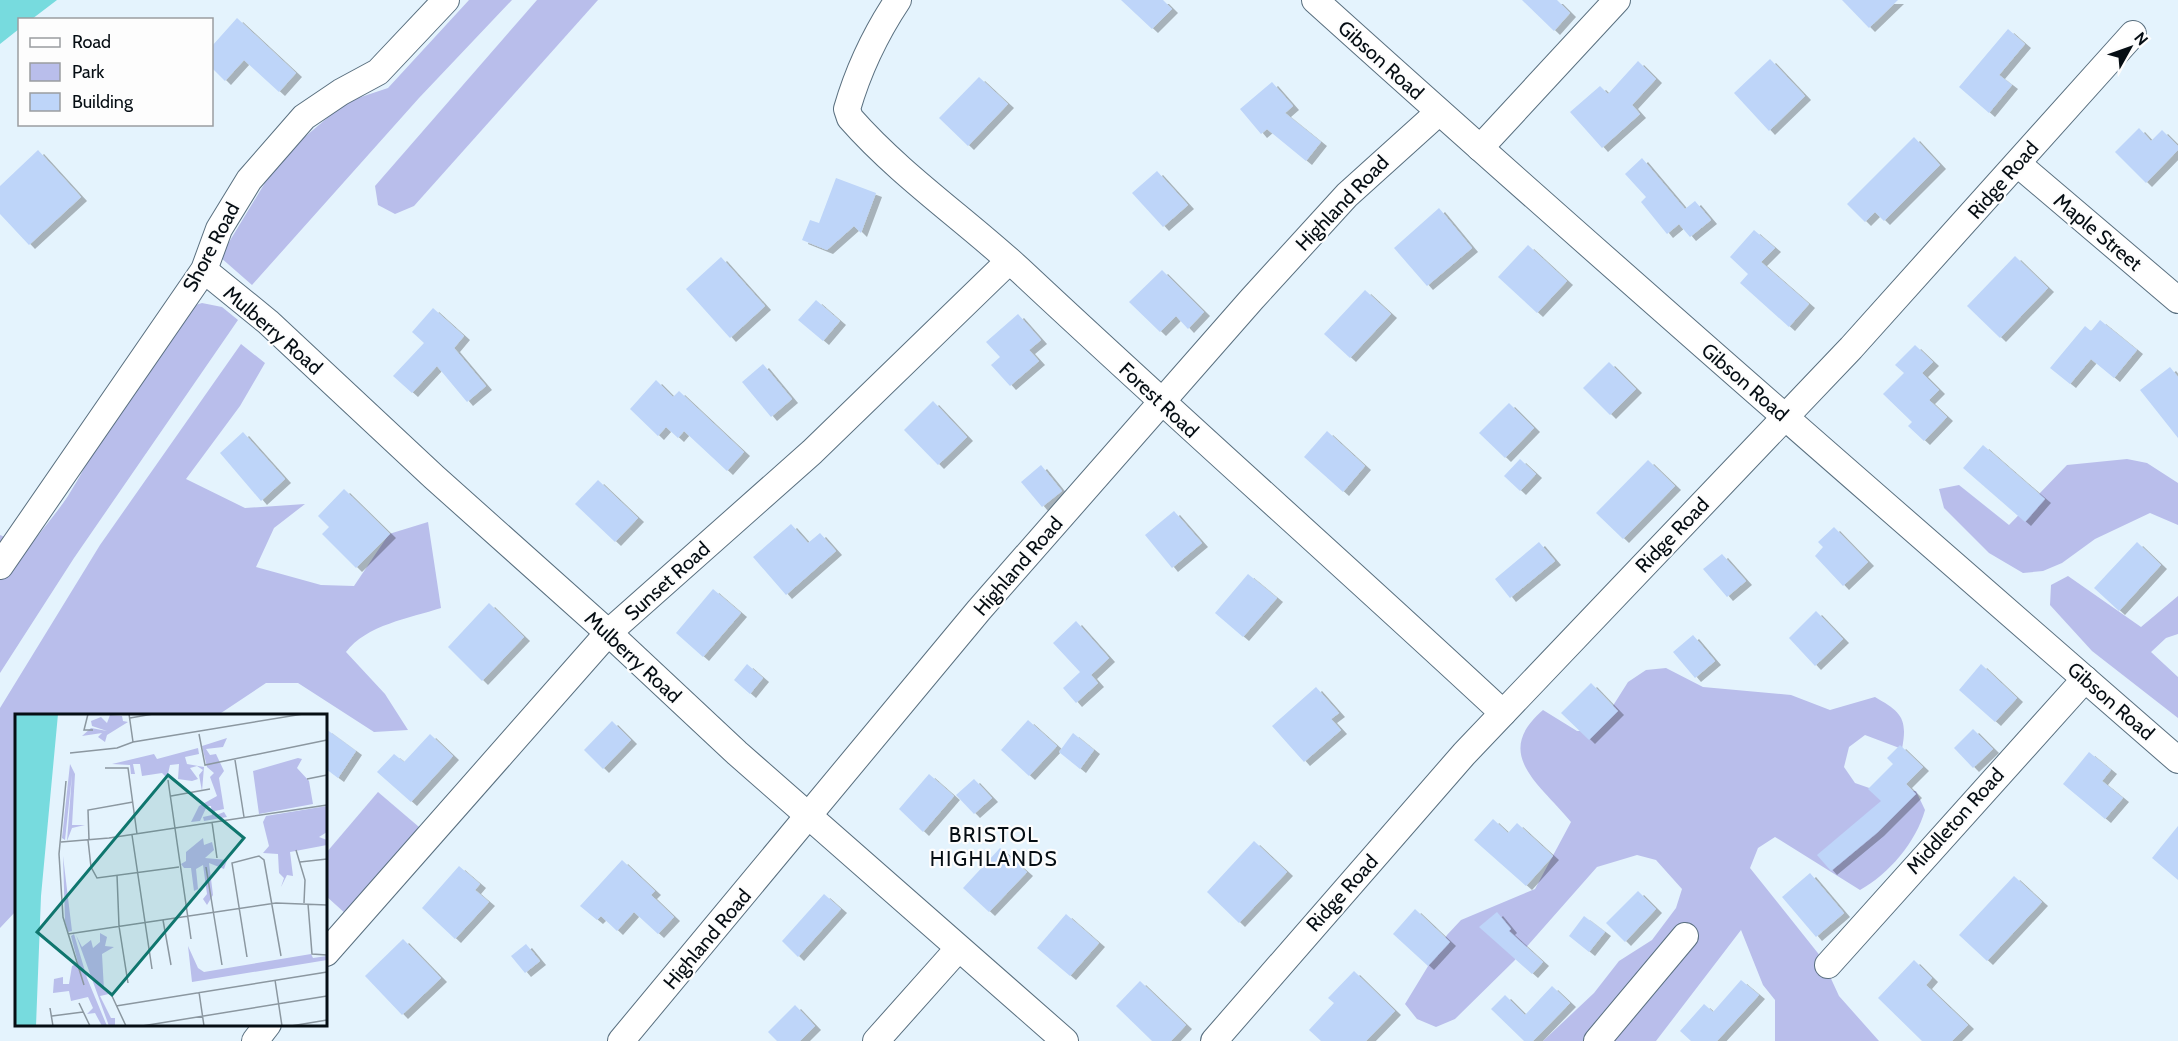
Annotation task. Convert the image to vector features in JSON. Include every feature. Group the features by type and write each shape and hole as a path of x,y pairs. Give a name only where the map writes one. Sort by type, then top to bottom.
{"street":[{"name":"Shore Road","path":"0,566 204,270 219,229 249,180 304,117 341,92 378,72 446,0"},
{"name":"Forest Road","path":"898,0 875,39 860,74 847,109 850,118 909,175 1010,261 1161,402 1503,713"},
{"name":"Gibson Road","path":"1315,0 1785,417 2178,760"},
{"path":"1480,148 1617,0"},
{"name":"Ridge Road","path":"1214,1041 1311,928 1503,713 1785,417 2018,164 2133,34"},
{"name":"Highland Road","path":"621,1041 979,610 1161,402 1347,195 1439,112"},
{"name":"Maple Street","path":"2018,164 2178,300"},
{"name":"Sunset Road","path":"327,952 608,633 812,452 1010,261"},
{"name":"Mulberry Road","path":"204,270 268,322 434,477 808,817 1065,1041"},
{"name":"Middleton Road","path":"1828,965 2085,679"},
{"path":"1597,1041 1685,936"},
{"path":"876,1041 958,949"},
{"path":"255,1041 266,1026"}],"green space":[{"path":"469,0 512,0 419,98 252,285 220,257 280,158 346,102 388,88"},
{"path":"537,0 598,0 414,206 395,214 378,205 375,186"},
{"path":"202,303 222,307 238,320 74,558 0,673 0,535 29,547 54,516 80,477 148,358 167,332 185,313"},
{"path":"241,344 265,363 240,406 186,479 245,508 305,504 274,528 256,567 321,585 354,586 389,534 428,522 441,608 377,629 365,635 346,652 385,694 408,730 374,732 298,683 266,683 220,714 15,714 15,912 0,928 0,708 100,545"},
{"path":"2127,459 2147,463 2178,483 2178,525 2150,513 2095,539 2062,563 2043,571 2023,573 1989,553 1944,508 1939,489 1959,485 2009,525 2067,465"},
{"path":"2068,576 2141,627 2178,596 2178,634 2166,638 2151,652 2178,677 2178,718 2092,651 2050,605 2051,585"},
{"path":"1666,668 1703,687 1791,695 1830,710 1875,697 1891,707 1900,717 1904,730 1902,749 1865,735 1849,747 1844,767 1855,783 1875,790 1916,791 1925,810 1921,822 1908,845 1891,866 1860,890 1775,837 1758,848 1750,868 1821,957 1839,996 1879,1041 1775,1041 1775,1000 1763,985 1741,930 1656,1041 1543,1041 1594,993 1619,961 1652,940 1676,908 1682,889 1656,860 1637,855 1597,867 1514,961 1455,1019 1436,1027 1417,1019 1405,1004 1447,935 1461,920 1535,889 1571,822 1526,768 1521,754 1521,741 1528,726 1543,710 1577,731 1597,731 1628,682 1646,670"},
{"path":"378,792 419,827 346,914 327,897 327,852"}],"shaded area":[{"path":"0,0 57,0 33,18 18,18 18,30 0,44"}],"building":[{"path":"1121,0 1163,0 1172,9 1152,29"},
{"path":"1522,0 1557,0 1570,13 1554,31"},
{"path":"1842,0 1898,0 1869,28"},
{"path":"237,18 296,73 279,92 244,60 225,81 213,69 213,45"},
{"path":"2008,29 2025,44 1999,75 2012,85 1989,113 1959,87"},
{"path":"1770,59 1805,96 1769,131 1734,93"},
{"path":"1638,61 1656,79 1632,105 1640,114 1602,148 1570,112 1600,86 1608,94"},
{"path":"979,77 1008,104 968,146 939,118"},
{"path":"1272,82 1293,106 1285,113 1321,142 1306,161 1267,129 1261,134 1240,109"},
{"path":"2139,128 2151,141 2162,130 2178,146 2178,150 2146,183 2115,152"},
{"path":"1914,137 1940,165 1884,221 1875,212 1865,222 1847,204"},
{"path":"38,150 81,197 29,245 0,214 0,186"},
{"path":"1642,158 1685,209 1695,201 1711,220 1690,237 1679,224 1667,234 1641,202 1646,197 1625,174"},
{"path":"1157,171 1188,205 1163,227 1132,193"},
{"path":"836,178 876,193 861,233 854,226 827,250 802,240 810,220 819,223"},
{"path":"1439,208 1472,248 1427,286 1394,248"},
{"path":"1754,230 1775,248 1761,262 1809,304 1789,327 1740,283 1748,274 1730,257"},
{"path":"1528,245 1567,281 1537,313 1498,277"},
{"path":"2015,256 2048,288 2000,338 1967,306"},
{"path":"721,257 765,306 730,338 686,289"},
{"path":"1162,270 1204,312 1188,329 1176,316 1160,332 1129,302"},
{"path":"1365,290 1391,314 1350,358 1324,334"},
{"path":"816,300 840,321 823,341 798,320"},
{"path":"433,308 464,336 454,348 486,386 467,402 437,366 412,393 393,376 424,343 412,332"},
{"path":"1018,314 1041,340 1029,350 1039,361 1010,386 991,365 1000,357 986,342"},
{"path":"2100,320 2137,350 2114,378 2091,359 2070,384 2050,368 2085,326 2091,331"},
{"path":"1915,345 1933,362 1922,373 1939,390 1929,400 1947,417 1924,441 1908,426 1912,422 1883,394 1904,373 1895,365"},
{"path":"1609,362 1636,389 1610,415 1583,388"},
{"path":"763,364 792,399 771,417 742,382"},
{"path":"2170,367 2178,377 2178,438 2140,390"},
{"path":"656,380 673,397 679,391 744,452 727,471 684,431 678,438 666,427 658,436 630,409"},
{"path":"933,401 967,437 938,465 904,430"},
{"path":"1509,403 1534,428 1505,458 1479,433"},
{"path":"1327,431 1365,466 1343,492 1304,457"},
{"path":"243,432 285,479 261,501 220,453"},
{"path":"1983,445 2045,499 2025,522 1963,468"},
{"path":"1520,459 1536,474 1520,491 1504,476"},
{"path":"1648,460 1675,486 1623,539 1596,513"},
{"path":"1041,465 1062,491 1042,507 1021,482"},
{"path":"598,480 638,518 615,542 575,504"},
{"path":"344,489 390,534 356,568 322,534 329,527 318,516"},
{"path":"1174,511 1202,543 1172,568 1145,535"},
{"path":"791,524 808,543 820,533 836,551 786,595 753,557"},
{"path":"1834,527 1868,562 1843,586 1815,556 1823,547 1818,542"},
{"path":"1539,542 1555,561 1510,598 1495,579"},
{"path":"2137,542 2161,565 2119,611 2094,588"},
{"path":"1722,554 1746,581 1727,597 1703,569"},
{"path":"1248,574 1277,598 1243,637 1215,613"},
{"path":"713,589 741,613 703,657 676,633"},
{"path":"489,603 524,637 482,681 448,647"},
{"path":"1816,611 1843,639 1815,666 1789,638"},
{"path":"1076,621 1109,658 1091,675 1098,683 1076,703 1063,688 1080,672 1053,643"},
{"path":"1693,635 1715,661 1695,678 1673,652"},
{"path":"747,664 763,678 750,694 734,680"},
{"path":"1981,664 2017,698 1995,722 1959,690"},
{"path":"1591,683 1618,711 1589,740 1561,713"},
{"path":"1316,687 1339,713 1331,719 1341,730 1304,762 1272,726"},
{"path":"1028,720 1057,746 1029,776 1001,750"},
{"path":"612,721 631,740 603,769 584,750"},
{"path":"1973,729 1993,749 1973,768 1954,748"},
{"path":"327,730 356,751 338,778 327,770"},
{"path":"1073,733 1094,750 1080,769 1059,752"},
{"path":"430,734 453,756 411,802 377,772 394,754 404,762"},
{"path":"1900,745 1923,767 1906,784 1916,794 1878,832 1831,871 1817,855 1881,801 1868,789 1893,764 1887,758"},
{"path":"2089,752 2111,770 2102,781 2123,798 2105,819 2063,784"},
{"path":"929,774 954,796 923,832 899,809"},
{"path":"974,779 992,798 974,814 956,795"},
{"path":"1493,819 1508,833 1517,823 1553,856 1526,886 1474,840"},
{"path":"2178,826 2178,880 2152,858"},
{"path":"1254,841 1287,872 1239,923 1207,892"},
{"path":"1000,848 1027,872 989,912 963,888"},
{"path":"622,860 655,891 651,895 674,917 658,934 634,912 617,931 601,916 597,920 580,906"},
{"path":"459,866 480,884 475,890 489,902 455,939 422,908"},
{"path":"1810,873 1844,913 1816,937 1782,897"},
{"path":"2014,876 2042,902 1987,961 1959,935"},
{"path":"1638,891 1656,909 1625,942 1606,923"},
{"path":"824,894 841,909 798,957 782,941"},
{"path":"1415,909 1450,942 1428,966 1393,934"},
{"path":"1497,912 1511,929 1509,931 1543,962 1532,974 1479,927"},
{"path":"1066,914 1099,943 1070,976 1037,948"},
{"path":"1584,916 1605,932 1589,952 1569,936"},
{"path":"403,939 441,978 402,1015 365,976"},
{"path":"526,944 540,961 525,973 511,956"},
{"path":"1914,960 1932,978 1926,985 1968,1025 1952,1041 1922,1041 1878,998"},
{"path":"1354,971 1395,1011 1366,1041 1321,1041 1309,1030 1334,1003 1328,998"},
{"path":"1741,980 1759,995 1717,1041 1691,1041 1680,1031 1704,1004 1713,1012"},
{"path":"1140,981 1186,1025 1171,1041 1152,1041 1116,1006"},
{"path":"1552,986 1570,1003 1533,1041 1524,1041 1491,1009 1505,995 1525,1015"},
{"path":"795,1005 815,1026 800,1041 777,1041 768,1032"}],"district":[{"name":"BRISTOL HIGHLANDS","path":"994,847"}]}
